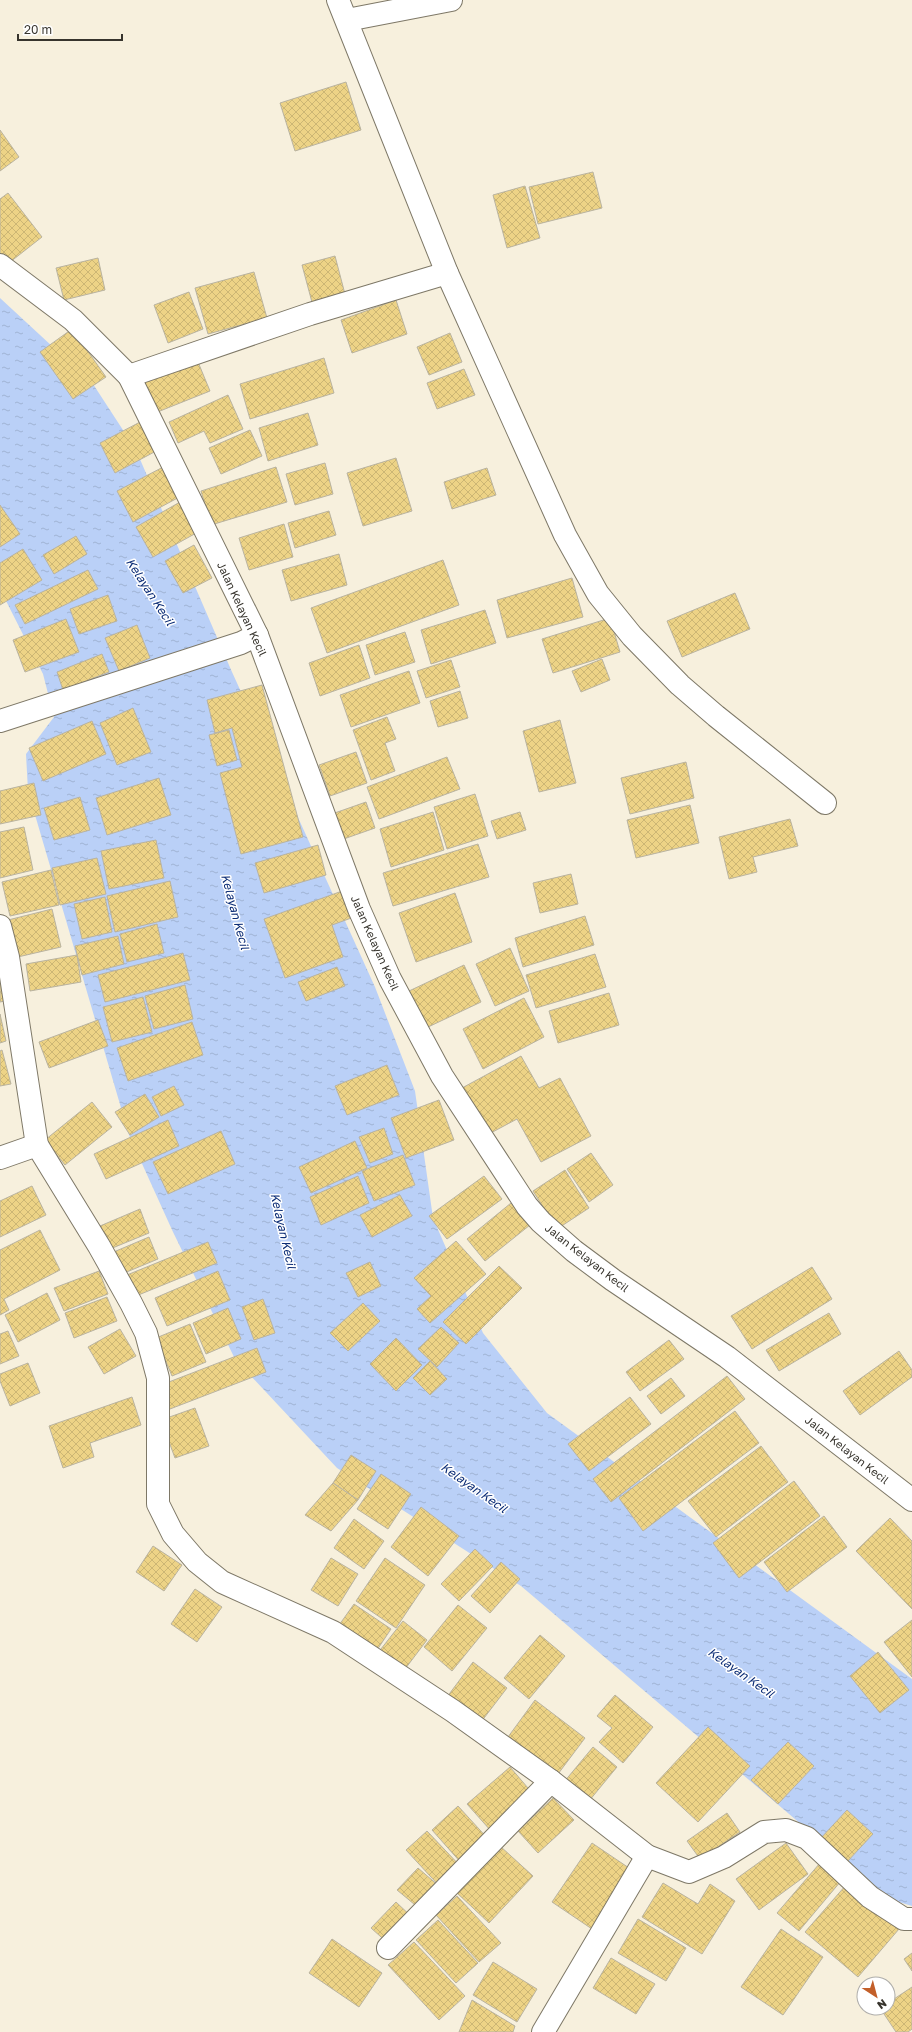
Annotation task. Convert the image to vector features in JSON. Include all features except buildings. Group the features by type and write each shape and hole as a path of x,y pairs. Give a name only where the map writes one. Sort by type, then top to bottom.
{"street":[{"path":"338,0 447,273 565,535 598,594 632,636 680,685 716,716 826,803"},
{"path":"347,20 451,0"},
{"name":"Jalan Kelayan Kecil","path":"0,265 74,320 129,376 249,639 359,909 390,979 442,1076 527,1206 540,1222 579,1255 613,1280 727,1357 912,1500"},
{"path":"129,376 310,314 447,273"},
{"path":"8,718 249,639"},
{"path":"0,926 4,958 37,1145 99,1246 146,1333 158,1378 158,1504 173,1534 197,1562 222,1582 333,1632 453,1710 551,1781 647,1856 689,1872 724,1857 764,1832 786,1830 807,1838 870,1897 904,1919 912,1919"},
{"path":"0,1158 37,1145"},
{"path":"388,1948 551,1781"},
{"path":"543,2032 647,1856"}],"water":[{"name":"Kelayan Kecil","path":"0,298 93,384 136,450 232,672 375,987 415,1091 433,1218 483,1333 547,1413 912,1679 912,1906 889,1899 521,1586 337,1468 235,1359 173,1232 129,1135 28,791 26,754 54,717 43,674 0,589"}]}
